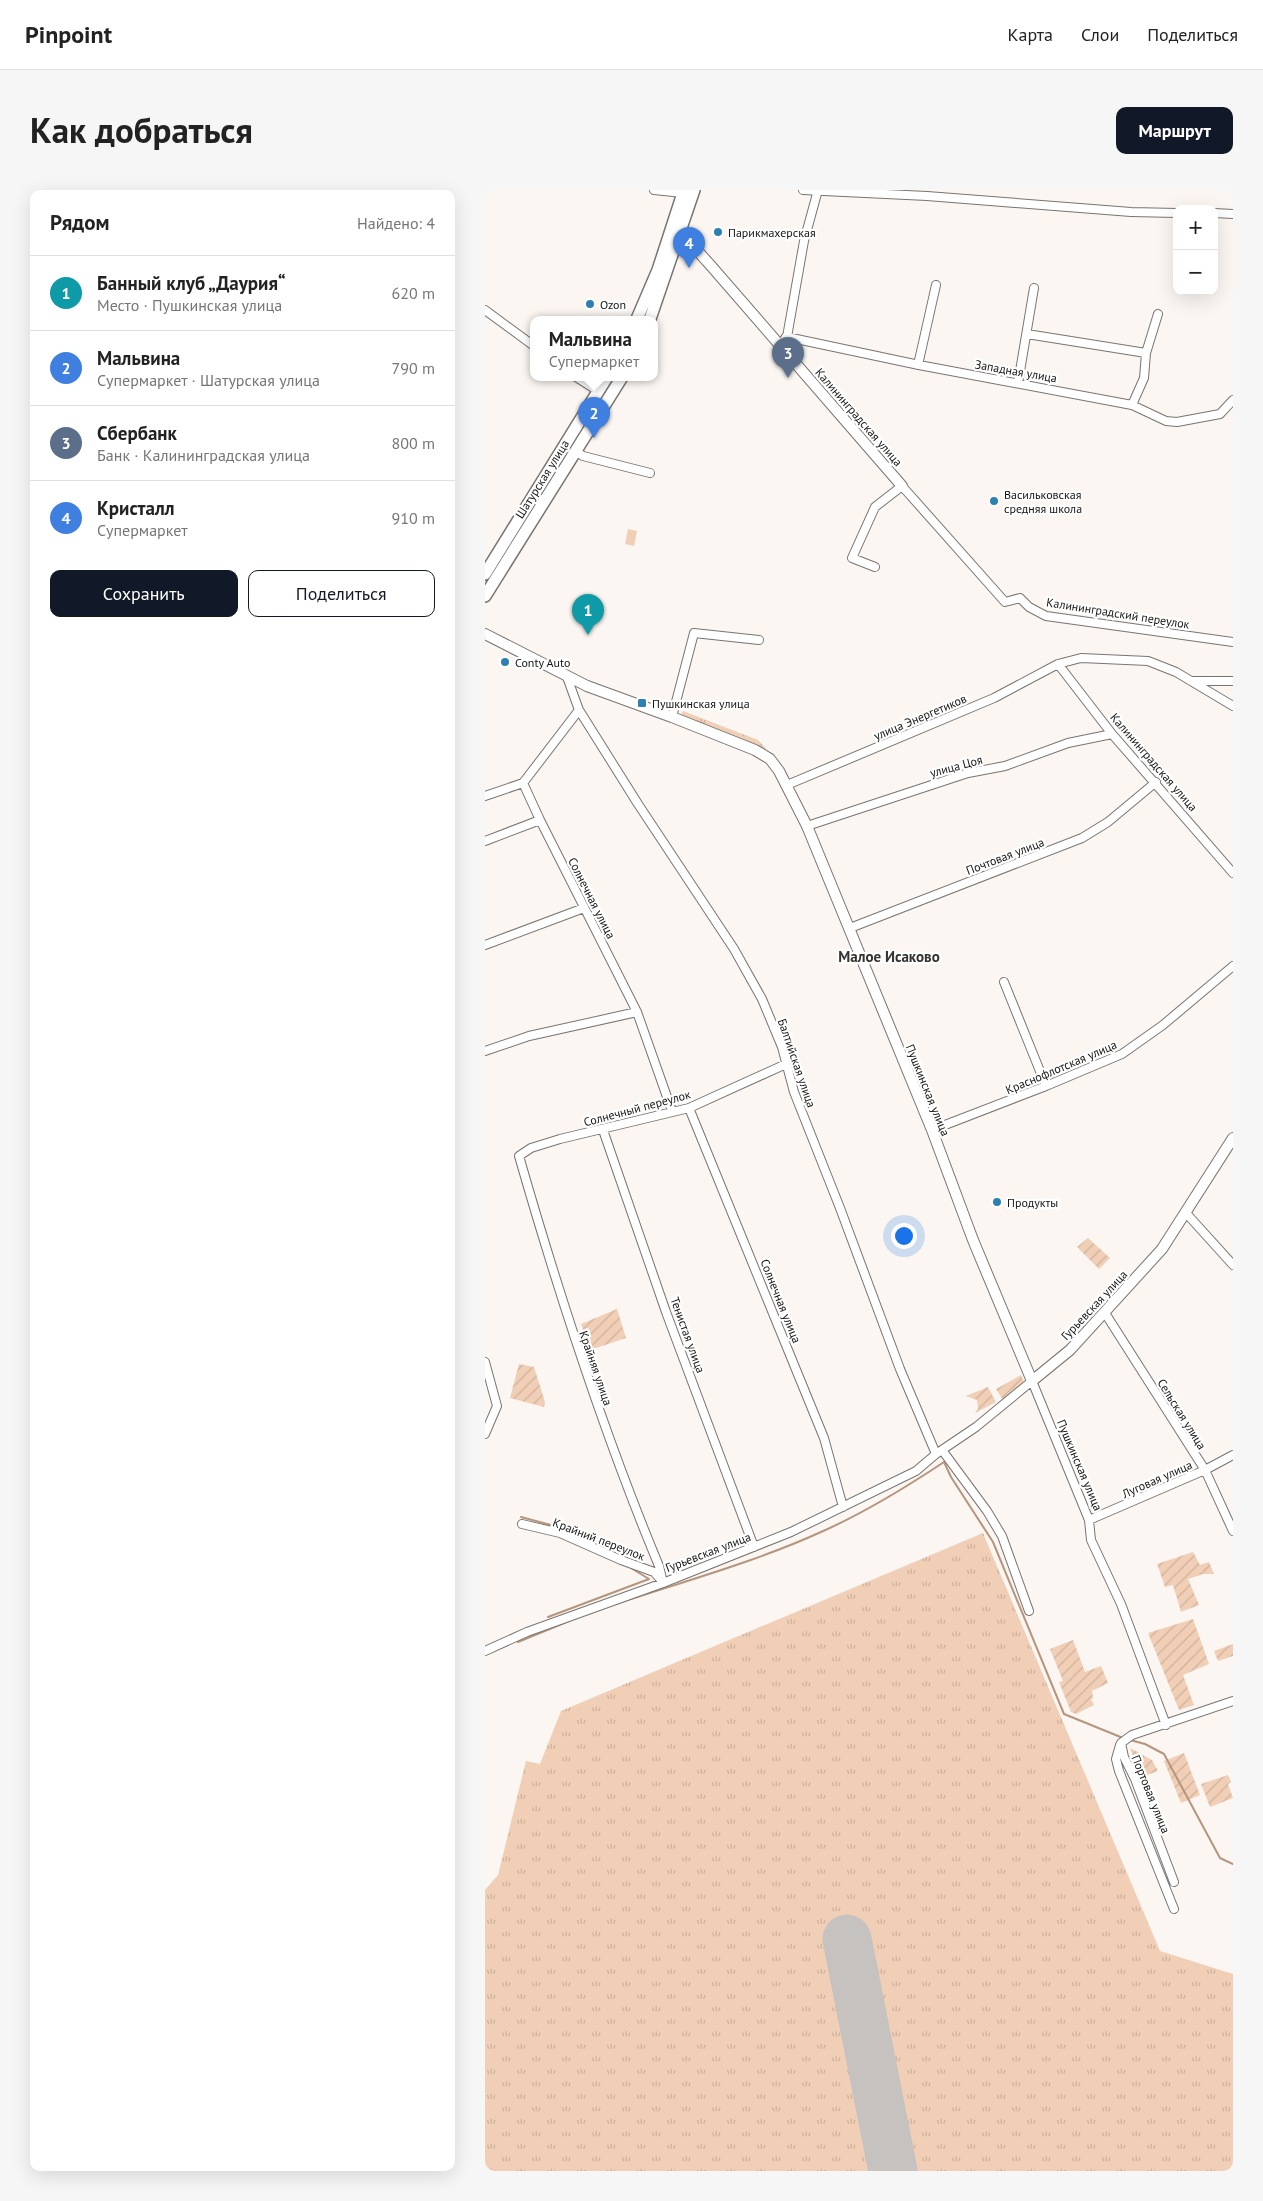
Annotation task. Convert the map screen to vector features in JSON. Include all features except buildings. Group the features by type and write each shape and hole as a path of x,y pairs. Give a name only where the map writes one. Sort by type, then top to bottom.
{"main road":[{"path":"651,316 687,191"},
{"path":"638,316 675,232"},
{"name":"Шатурская улица","path":"485,574 604,381"},
{"path":"604,407 603,399 598,391 609,390 619,382"},
{"name":"Шатурская улица","path":"485,596 619,382"}],"street":[{"path":"654,190 687,191"},
{"path":"803,190 927,196 1131,212 1173,213"},
{"path":"781,347 787,337 804,241 817,191"},
{"path":"1218,213 1233,214"},
{"name":"Калининградская улица","path":"675,232 712,267 1005,602"},
{"path":"918,365 935,286"},
{"path":"1018,383 1034,288"},
{"path":"485,310 530,343"},
{"path":"1132,405 1144,378 1146,353 1157,314"},
{"path":"1027,334 1146,353"},
{"name":"Западная улица","path":"787,337 918,365 1132,405 1166,421 1177,422 1220,414 1233,400"},
{"path":"582,381 598,391"},
{"path":"575,451 583,456 650,474"},
{"path":"875,567 852,558 875,507 902,486"},
{"name":"Калининградский переулок","path":"1005,602 1020,598 1029,607 1046,616 1233,642"},
{"path":"673,716 694,633 759,640"},
{"name":"Пушкинская улица","path":"485,634 567,677 673,716 755,750 770,759 787,785 807,826 850,928 932,1130 973,1240 1089,1520 1091,1540 1121,1604 1166,1724"},
{"name":"улица Энергетиков","path":"787,785 994,698 1058,664 1081,658 1148,661 1176,672 1233,706"},
{"name":"Калининградская улица","path":"1058,664 1112,734 1156,782 1233,873"},
{"name":"Балтийская улица","path":"567,677 579,710 638,804 734,949 762,999 782,1047 794,1092 840,1208 896,1360 937,1454 987,1511 1002,1536 1029,1611"},
{"path":"1191,681 1233,681"},
{"path":"485,796 523,783 579,710"},
{"name":"улица Цоя","path":"807,826 968,773 1005,766 1068,743 1112,734"},
{"name":"Почтовая улица","path":"850,928 1082,838 1108,822 1156,782"},
{"name":"Солнечная улица","path":"523,783 637,1012 672,1111"},
{"path":"485,841 540,820"},
{"path":"485,945 584,908"},
{"name":"Краснофлотская улица","path":"932,1130 1122,1054 1163,1025 1233,966"},
{"path":"1004,982 1046,1086"},
{"path":"485,1051 529,1036 637,1012"},
{"name":"Солнечный переулок","path":"519,1156 531,1148 559,1139 689,1108 786,1064"},
{"name":"Солнечная улица","path":"689,1108 824,1438 843,1507"},
{"name":"Тенистая улица","path":"603,1130 666,1312 754,1547"},
{"name":"Гурьевская улица","path":"485,1651 527,1632 663,1583 754,1547 843,1507 916,1471 976,1427 1070,1350 1162,1249 1233,1138"},
{"name":"Крайняя улица","path":"519,1156 561,1297 597,1407 659,1566 663,1583"},
{"path":"1186,1213 1233,1265"},
{"name":"Сельская улица","path":"1105,1313 1205,1470 1233,1531"},
{"path":"485,1362 497,1406 485,1434"},
{"name":"Луговая улица","path":"1089,1520 1205,1470 1233,1455"},
{"name":"Крайний переулок","path":"522,1524 559,1533 654,1572 663,1583"},
{"path":"1174,1909 1119,1771 1116,1759 1121,1742 1132,1735 1233,1701"},
{"name":"Портовая улица","path":"1121,1742 1124,1757 1135,1779 1174,1882"}],"green space":[{"path":"628,529 637,531 634,546 625,544"},
{"path":"683,711 758,740 768,751 681,715"},
{"path":"1088,1238 1110,1258 1099,1269 1077,1247"},
{"path":"617,1309 626,1338 590,1350 581,1324"},
{"path":"519,1364 534,1367 545,1402 544,1407 510,1398"},
{"path":"1021,1375 1024,1382 1003,1400 996,1389"},
{"path":"988,1387 996,1402 975,1413 978,1409 977,1400 966,1396"},
{"path":"983,1533 1160,1951 1233,1974 1233,2171 899,2171 854,1935 841,1938 886,2171 485,2171 485,1890 498,1875 526,1761 540,1764 561,1711"},
{"path":"1193,1552 1200,1565 1209,1562 1214,1574 1203,1574 1188,1579 1199,1605 1181,1612 1173,1585 1165,1587 1157,1564"},
{"path":"1193,1619 1209,1664 1183,1675 1194,1705 1179,1710 1148,1633"},
{"path":"1073,1640 1085,1672 1101,1666 1108,1683 1092,1691 1093,1698 1091,1699 1094,1705 1076,1714 1071,1712 1059,1682 1063,1681 1050,1649"},
{"path":"1233,1644 1233,1656 1218,1661 1214,1651"},
{"path":"1130,1748 1152,1760 1158,1771 1141,1777"},
{"path":"1184,1753 1200,1795 1181,1803 1164,1761"},
{"path":"1228,1775 1231,1782 1228,1784 1233,1798 1210,1807 1201,1784"}],"waterway":[{"path":"616,1604 745,1562 796,1543 853,1517 944,1462 951,1477 993,1542 1064,1714 1123,1738"},
{"path":"521,1517 562,1528 600,1547"},
{"path":"548,1617 649,1579 631,1568"},
{"path":"518,1642 569,1621"},
{"path":"1130,1740 1145,1744 1164,1754 1220,1858 1233,1864"}],"runway":[{"path":"847,1939 893,2171"}],"place":[{"name":"Парикмахерская","path":"718,232"},
{"name":"Кристалл","path":"689,268"},
{"name":"Ozon","path":"590,304"},
{"name":"Сбербанк","path":"788,378"},
{"name":"Мальвина","path":"594,438"},
{"name":"Васильковская средняя школа","path":"994,501"},
{"name":"Банный клуб „Даурия“","path":"588,635"},
{"name":"Conty Auto","path":"505,662"},
{"name":"Пушкинская улица","path":"642,703"},
{"name":"Продукты","path":"997,1202"}],"district":[{"name":"Малое Исаково","path":"889,956"}]}
